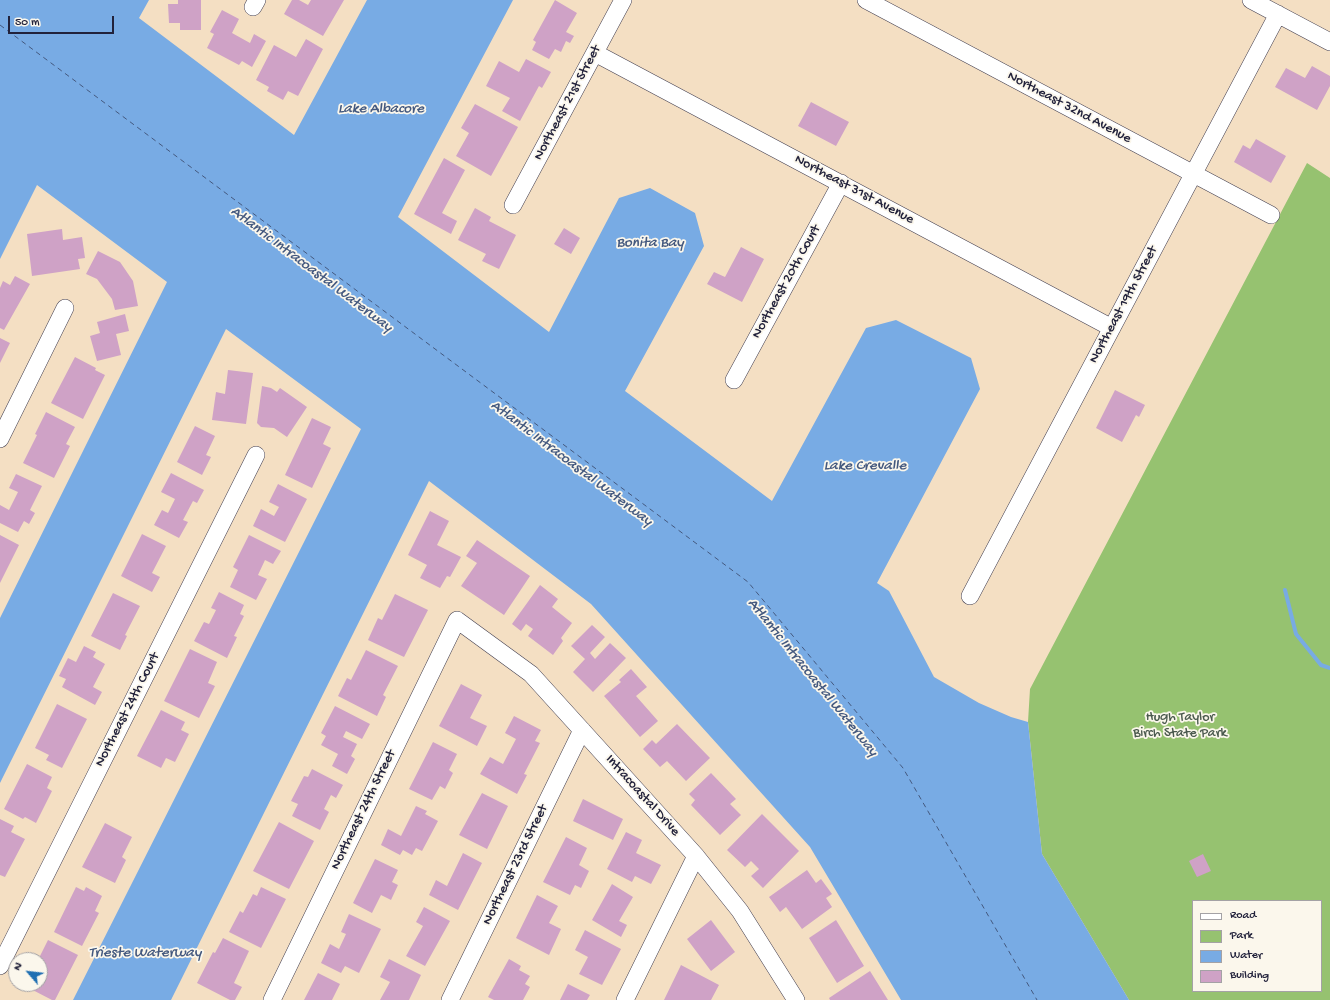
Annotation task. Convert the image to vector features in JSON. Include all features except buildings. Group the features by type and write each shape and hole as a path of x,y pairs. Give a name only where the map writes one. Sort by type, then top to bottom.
{"street":[{"name":"Northeast 21st Street","path":"513,205 623,0"},
{"name":"Northeast 32nd Avenue","path":"866,0 1272,215"},
{"path":"1251,0 1330,42"},
{"name":"Northeast 19th Street","path":"970,596 1278,14"},
{"name":"Northeast 31st Avenue","path":"595,53 1112,328"},
{"name":"Northeast 20th Court","path":"734,380 841,183"},
{"path":"0,438 65,308"},
{"name":"Northeast 24th Court","path":"0,966 256,455"},
{"name":"Intracoastal Drive","path":"457,620 531,674 696,856 740,911 796,1000"},
{"name":"Northeast 24th Street","path":"272,1000 457,620"},
{"name":"Northeast 23rd Street","path":"450,1000 582,730"},
{"path":"625,1000 696,856"}],"green space":[{"name":"Hugh Taylor Birch State Park","path":"1307,163 1330,178 1330,1000 1129,1000 1042,854 1028,722 1030,689"}],"water":[{"path":"0,0 149,0 139,18 294,135 367,0 513,0 398,217 549,332 619,198 650,188 695,213 704,246 625,391 772,501 866,328 896,320 971,358 980,389 877,583 889,591 934,677 979,703 1011,717 1028,722 1042,854 1129,1000 901,1000 810,847 591,604 429,481 171,1000 73,1000 361,429 226,329 0,783 0,618 167,282 37,185 0,259"}],"waterway":[{"path":"1285,590 1296,634 1321,665 1330,668"}],"ferry route":[{"path":"0,25 748,582 903,768 1037,1000"}],"water label":[{"name":"Lake Albacore","path":"381,110"},
{"name":"Bonita Bay","path":"650,244"},
{"name":"Atlantic Intracoastal Waterway","path":"311,270"},
{"name":"Atlantic Intracoastal Waterway","path":"571,464"},
{"name":"Lake Crevalle","path":"865,467"},
{"name":"Atlantic Intracoastal Waterway","path":"812,678"},
{"name":"Trieste Waterway","path":"145,954"}]}
